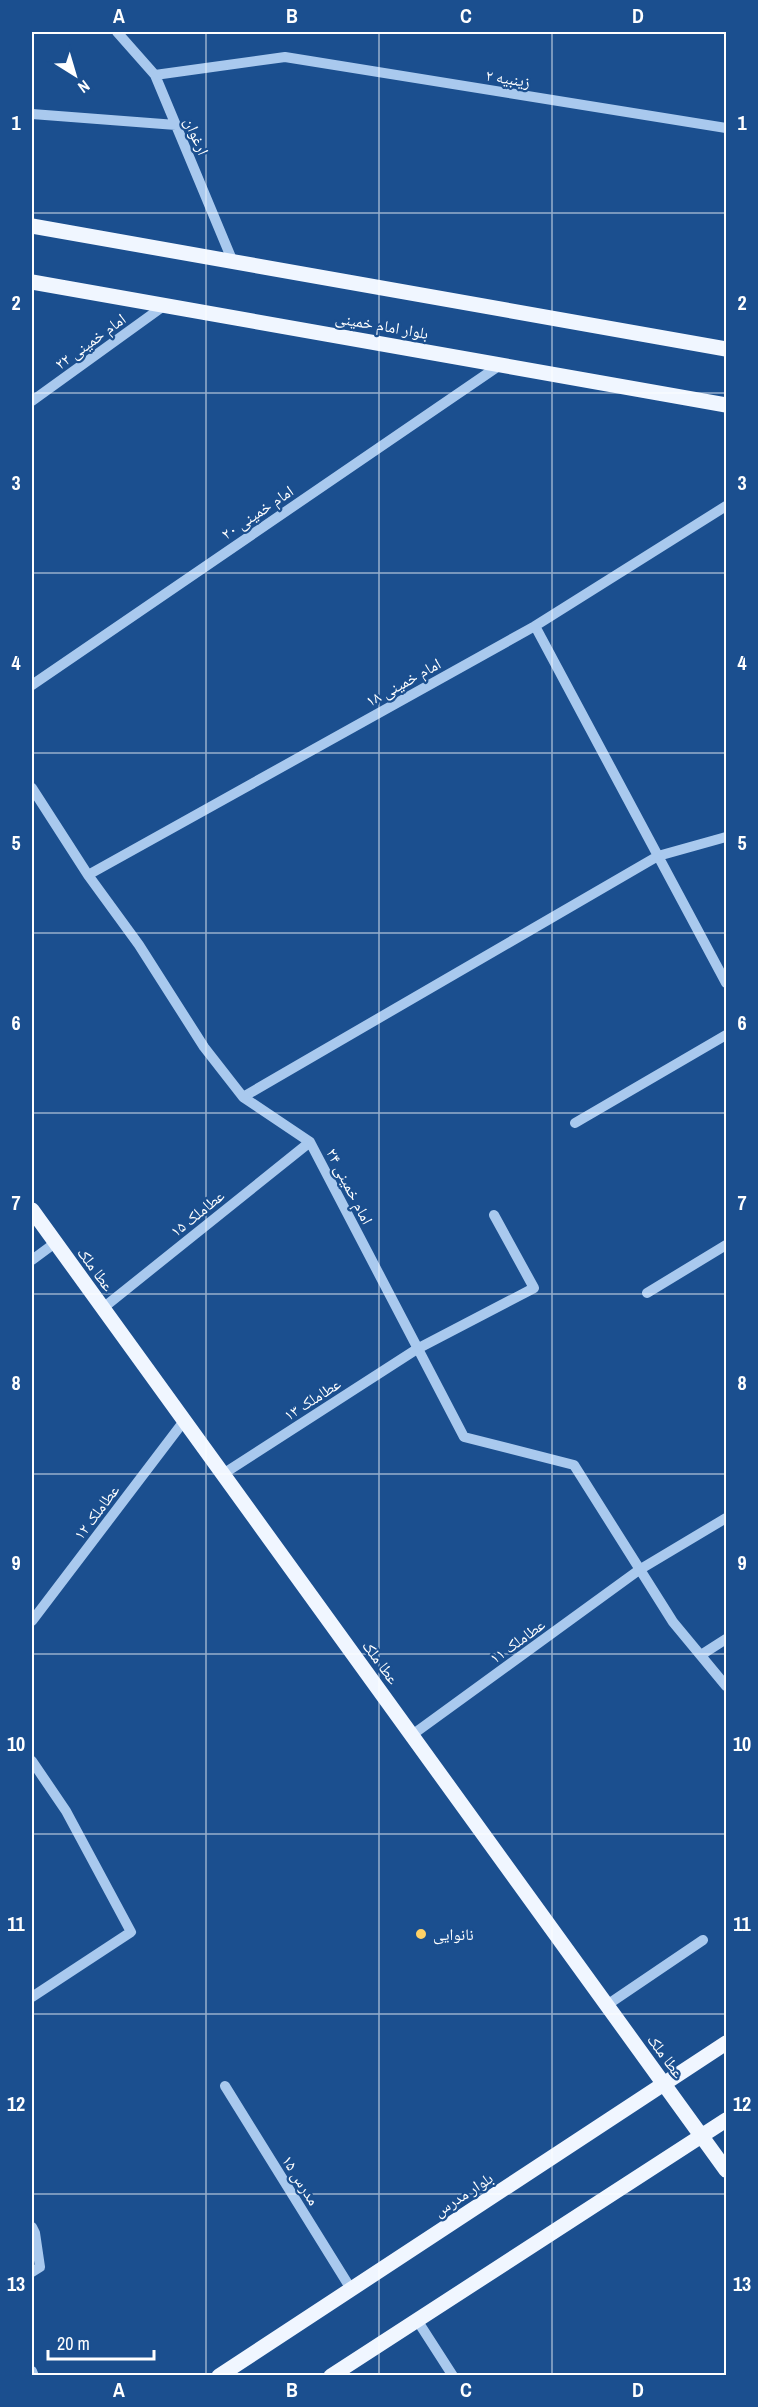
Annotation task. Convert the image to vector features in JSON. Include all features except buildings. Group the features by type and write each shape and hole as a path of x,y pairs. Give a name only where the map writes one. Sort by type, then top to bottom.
{"main road":[{"path":"32,226 726,349"},
{"name":"بلوار امام خمینی","path":"32,282 726,405"},
{"name":"عطا ملک","path":"32,1210 726,2170"},
{"name":"بلوار مدرس","path":"219,2376 726,2043"},
{"path":"331,2376 726,2120"}],"street":[{"name":"ارغوان","path":"117,32 155,75 233,262"},
{"name":"زینبیه ۲","path":"155,75 285,57 726,128"},
{"path":"32,114 176,125"},
{"name":"امام خمینی ۲۲","path":"32,401 165,304"},
{"name":"امام خمینی ۲۰","path":"32,685 500,365"},
{"name":"امام خمینی ۱۸","path":"88,874 535,626 726,506"},
{"path":"535,626 726,983"},
{"name":"امام خمینی ۲۴","path":"32,788 36,804 139,945 204,1047 243,1097 310,1142 464,1437 574,1465 673,1622 726,1686"},
{"path":"243,1097 658,856 726,837"},
{"path":"575,1123 726,1035"},
{"name":"عطاملک ۱۵","path":"103,1308 310,1142"},
{"name":"عطاملک ۱۳","path":"223,1474 417,1348 534,1288 494,1215"},
{"path":"32,1260 55,1243"},
{"path":"647,1293 726,1245"},
{"name":"عطاملک ۱۲","path":"32,1621 184,1421"},
{"name":"عطاملک ۱۱","path":"412,1735 639,1570 726,1518"},
{"path":"701,1655 726,1639"},
{"path":"32,1761 66,1811 131,1932 32,1997"},
{"path":"607,2005 703,1940"},
{"name":"مدرس ۱۵","path":"225,2086 351,2289"},
{"path":"32,2227 40,2267 32,2272"},
{"path":"417,2320 453,2376"},
{"path":"32,2371 34,2376"}],"place":[{"name":"نانوایی","path":"421,1934"}]}
